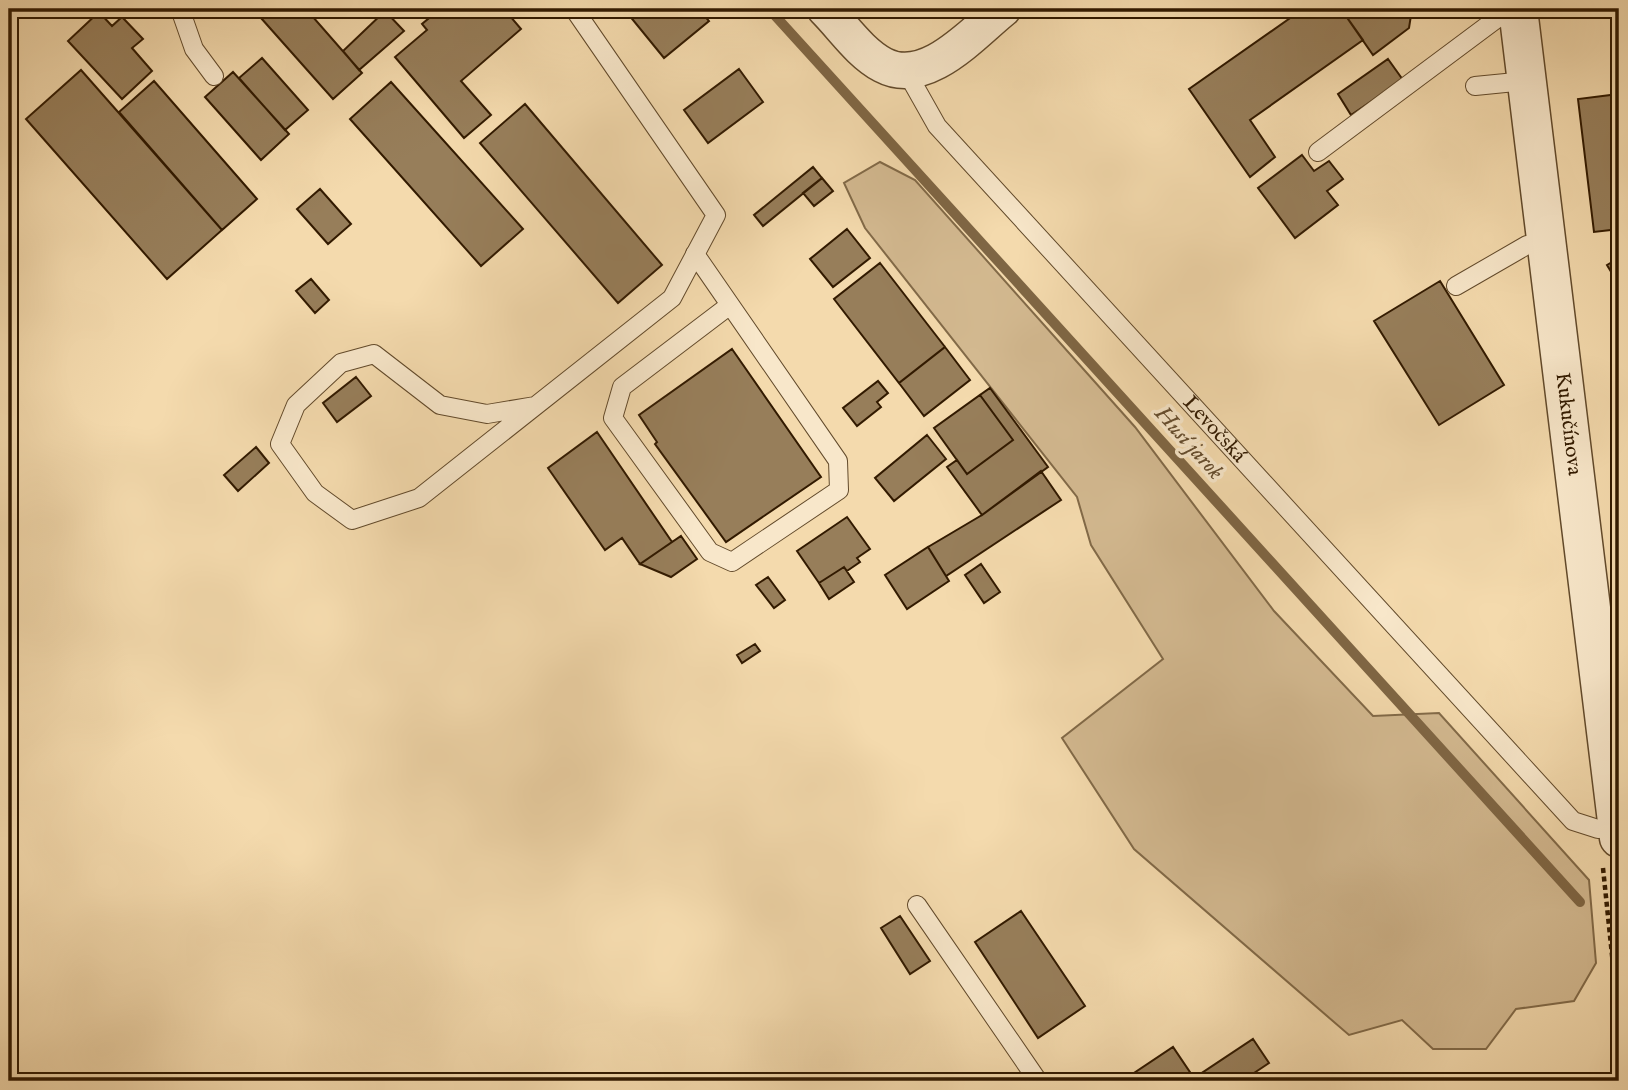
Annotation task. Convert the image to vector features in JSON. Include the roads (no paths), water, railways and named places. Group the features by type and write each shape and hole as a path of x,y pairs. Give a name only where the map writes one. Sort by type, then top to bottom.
{"street":[{"path":"825,9 869,55 885,66 906,71 925,68 935,62 1003,9"},
{"name":"Kukučínova","path":"1518,11 1619,833"}],"lane":[{"path":"180,9 194,49 214,76"},
{"path":"535,406 487,414 440,405 374,354 341,363 296,405 280,444 315,493 352,520 419,498 672,298 716,215 574,9"},
{"path":"1318,152 1499,17 1518,11"},
{"name":"Levočská","path":"906,71 937,126 1573,821 1598,830 1619,833"},
{"path":"1475,86 1526,81"},
{"path":"1456,286 1527,245 1548,243"},
{"path":"695,254 838,461 839,490 732,562 710,552 613,418 622,387 730,305"},
{"path":"917,905 1038,1081"}],"waterway":[{"name":"Husí jarok","path":"769,9 1580,902"}]}
